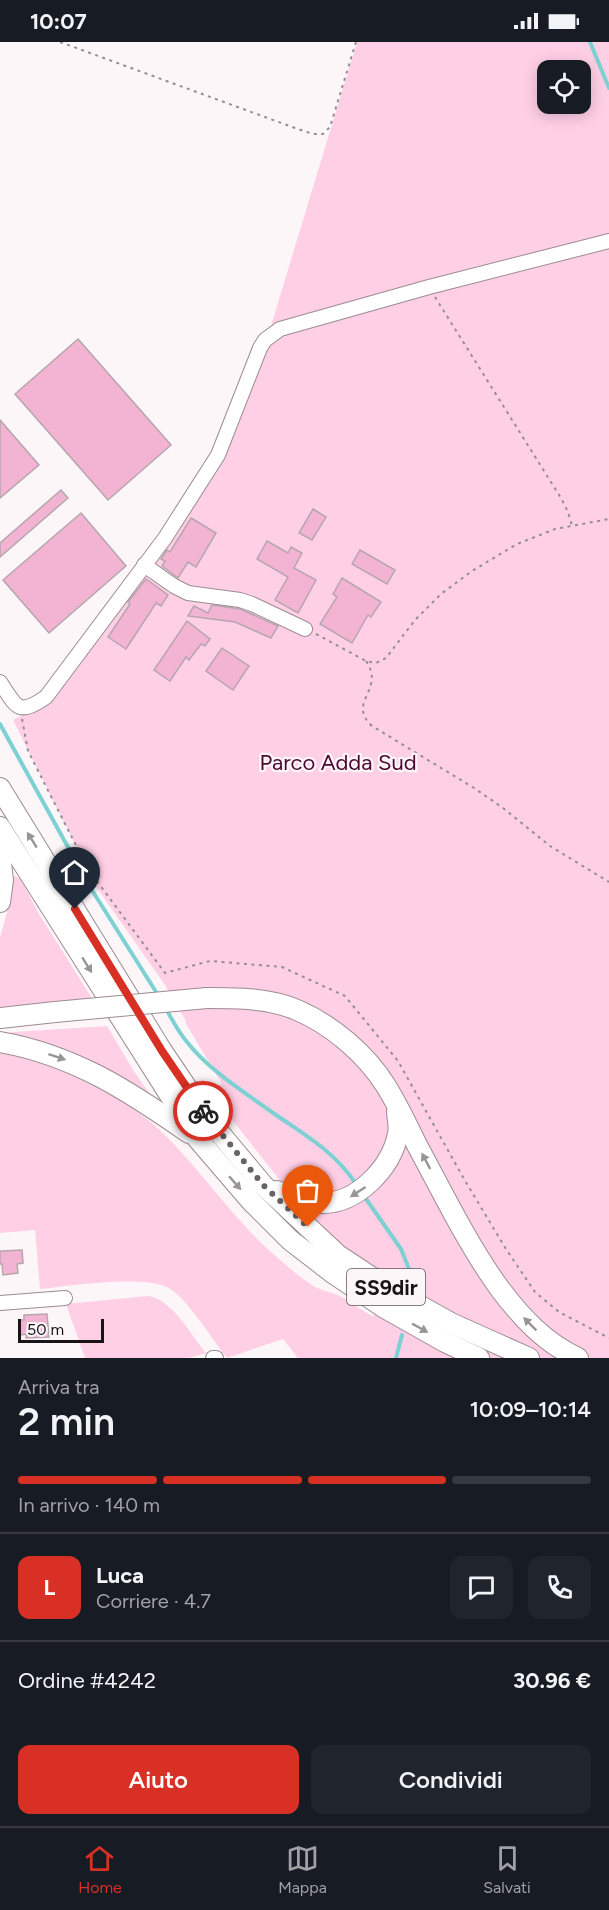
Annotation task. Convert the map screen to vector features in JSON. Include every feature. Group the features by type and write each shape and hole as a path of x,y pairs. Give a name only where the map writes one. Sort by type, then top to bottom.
{"highway":[{"name":"SS9dir","path":"0,788 169,1061 208,1119 263,1185 338,1255 388,1288 453,1324 529,1358"},
{"name":"SS9dir","path":"0,827 197,1138 267,1216 290,1240 334,1274 383,1307 479,1358"},
{"path":"0,855 3,880 0,902"},
{"path":"0,1018 207,998 237,998 268,1001 297,1010 327,1026 351,1045 386,1086 474,1250 516,1310 543,1337 578,1358"},
{"path":"0,1042 25,1046 68,1060 113,1083 197,1138"},
{"path":"263,1185 297,1200 322,1203 347,1198 369,1184 388,1160 399,1133 396,1106"}],"street":[{"path":"0,682 16,706 27,707 46,697 165,538 218,455 260,348 265,340 280,329 429,287 609,241"},
{"path":"144,565 188,593 240,600 305,629"},
{"path":"0,1303 65,1298"}],"path":[{"path":"60,42 313,134 323,134 330,127 356,42"},
{"path":"429,287 561,498 572,526"},
{"path":"305,629 366,661 376,663 386,658 415,620 441,594 472,570 517,544 555,529 609,519"},
{"path":"366,661 372,669 373,676 362,711 364,719 474,788 550,846 609,882"}],"green space":[{"name":"Parco Adda Sud","path":"357,42 609,42 609,1358 298,1358 283,1339 227,1358 193,1312 172,1290 161,1285 128,1281 40,1289 35,1230 0,1233 0,1053 67,1073 133,1109 168,1138 245,1226 272,1253 315,1287 340,1296 375,1317 312,1221 200,1079 216,1086 222,1084 165,985 97,888 13,720 47,702 169,540 264,349"},
{"path":"14,876 20,878 39,914 93,1000 0,1010 0,938 7,912 10,878"},
{"path":"107,1026 133,1070 159,1107 0,1037 0,1033"},
{"path":"148,1296 157,1299 173,1311 206,1353 189,1358 85,1358 66,1304"}],"building":[{"path":"78,339 171,445 108,500 15,394"},
{"path":"0,420 39,465 0,498"},
{"path":"61,490 68,498 0,557 0,543"},
{"path":"313,509 326,517 312,540 299,533"},
{"path":"81,513 126,566 49,633 3,580"},
{"path":"191,518 216,533 196,567 188,562 178,578 162,566 165,561 161,559 167,550 170,552"},
{"path":"267,541 288,553 291,547 302,553 294,568 316,580 298,613 275,600 288,577 257,559"},
{"path":"360,550 395,570 387,584 352,564"},
{"path":"342,578 381,602 371,617 368,615 352,643 320,624 337,597 333,594"},
{"path":"146,579 168,595 161,606 156,603 126,649 108,637 130,604 128,602"},
{"path":"212,605 240,609 278,626 271,638 235,622 188,616 194,606 208,613"},
{"path":"187,621 210,639 205,646 201,644 189,660 186,657 170,681 154,670"},
{"path":"222,648 249,666 233,690 206,671"},
{"path":"22,1250 23,1263 17,1264 18,1273 3,1275 0,1251"},
{"path":"47,1314 49,1337 26,1338 26,1334 20,1335 19,1320 24,1320 24,1315"}],"waterway":[{"path":"590,42 609,88"},
{"path":"0,724 90,887 158,995"},
{"path":"165,1007 195,1052 236,1087 338,1161 356,1184"},
{"path":"364,1196 401,1249 411,1274 409,1291"},
{"path":"396,1358 402,1335"}],"way so far":[{"path":"203,1111 263,1185 308,1227"}],"route":[{"path":"75,909 162,1051 203,1111"}]}
